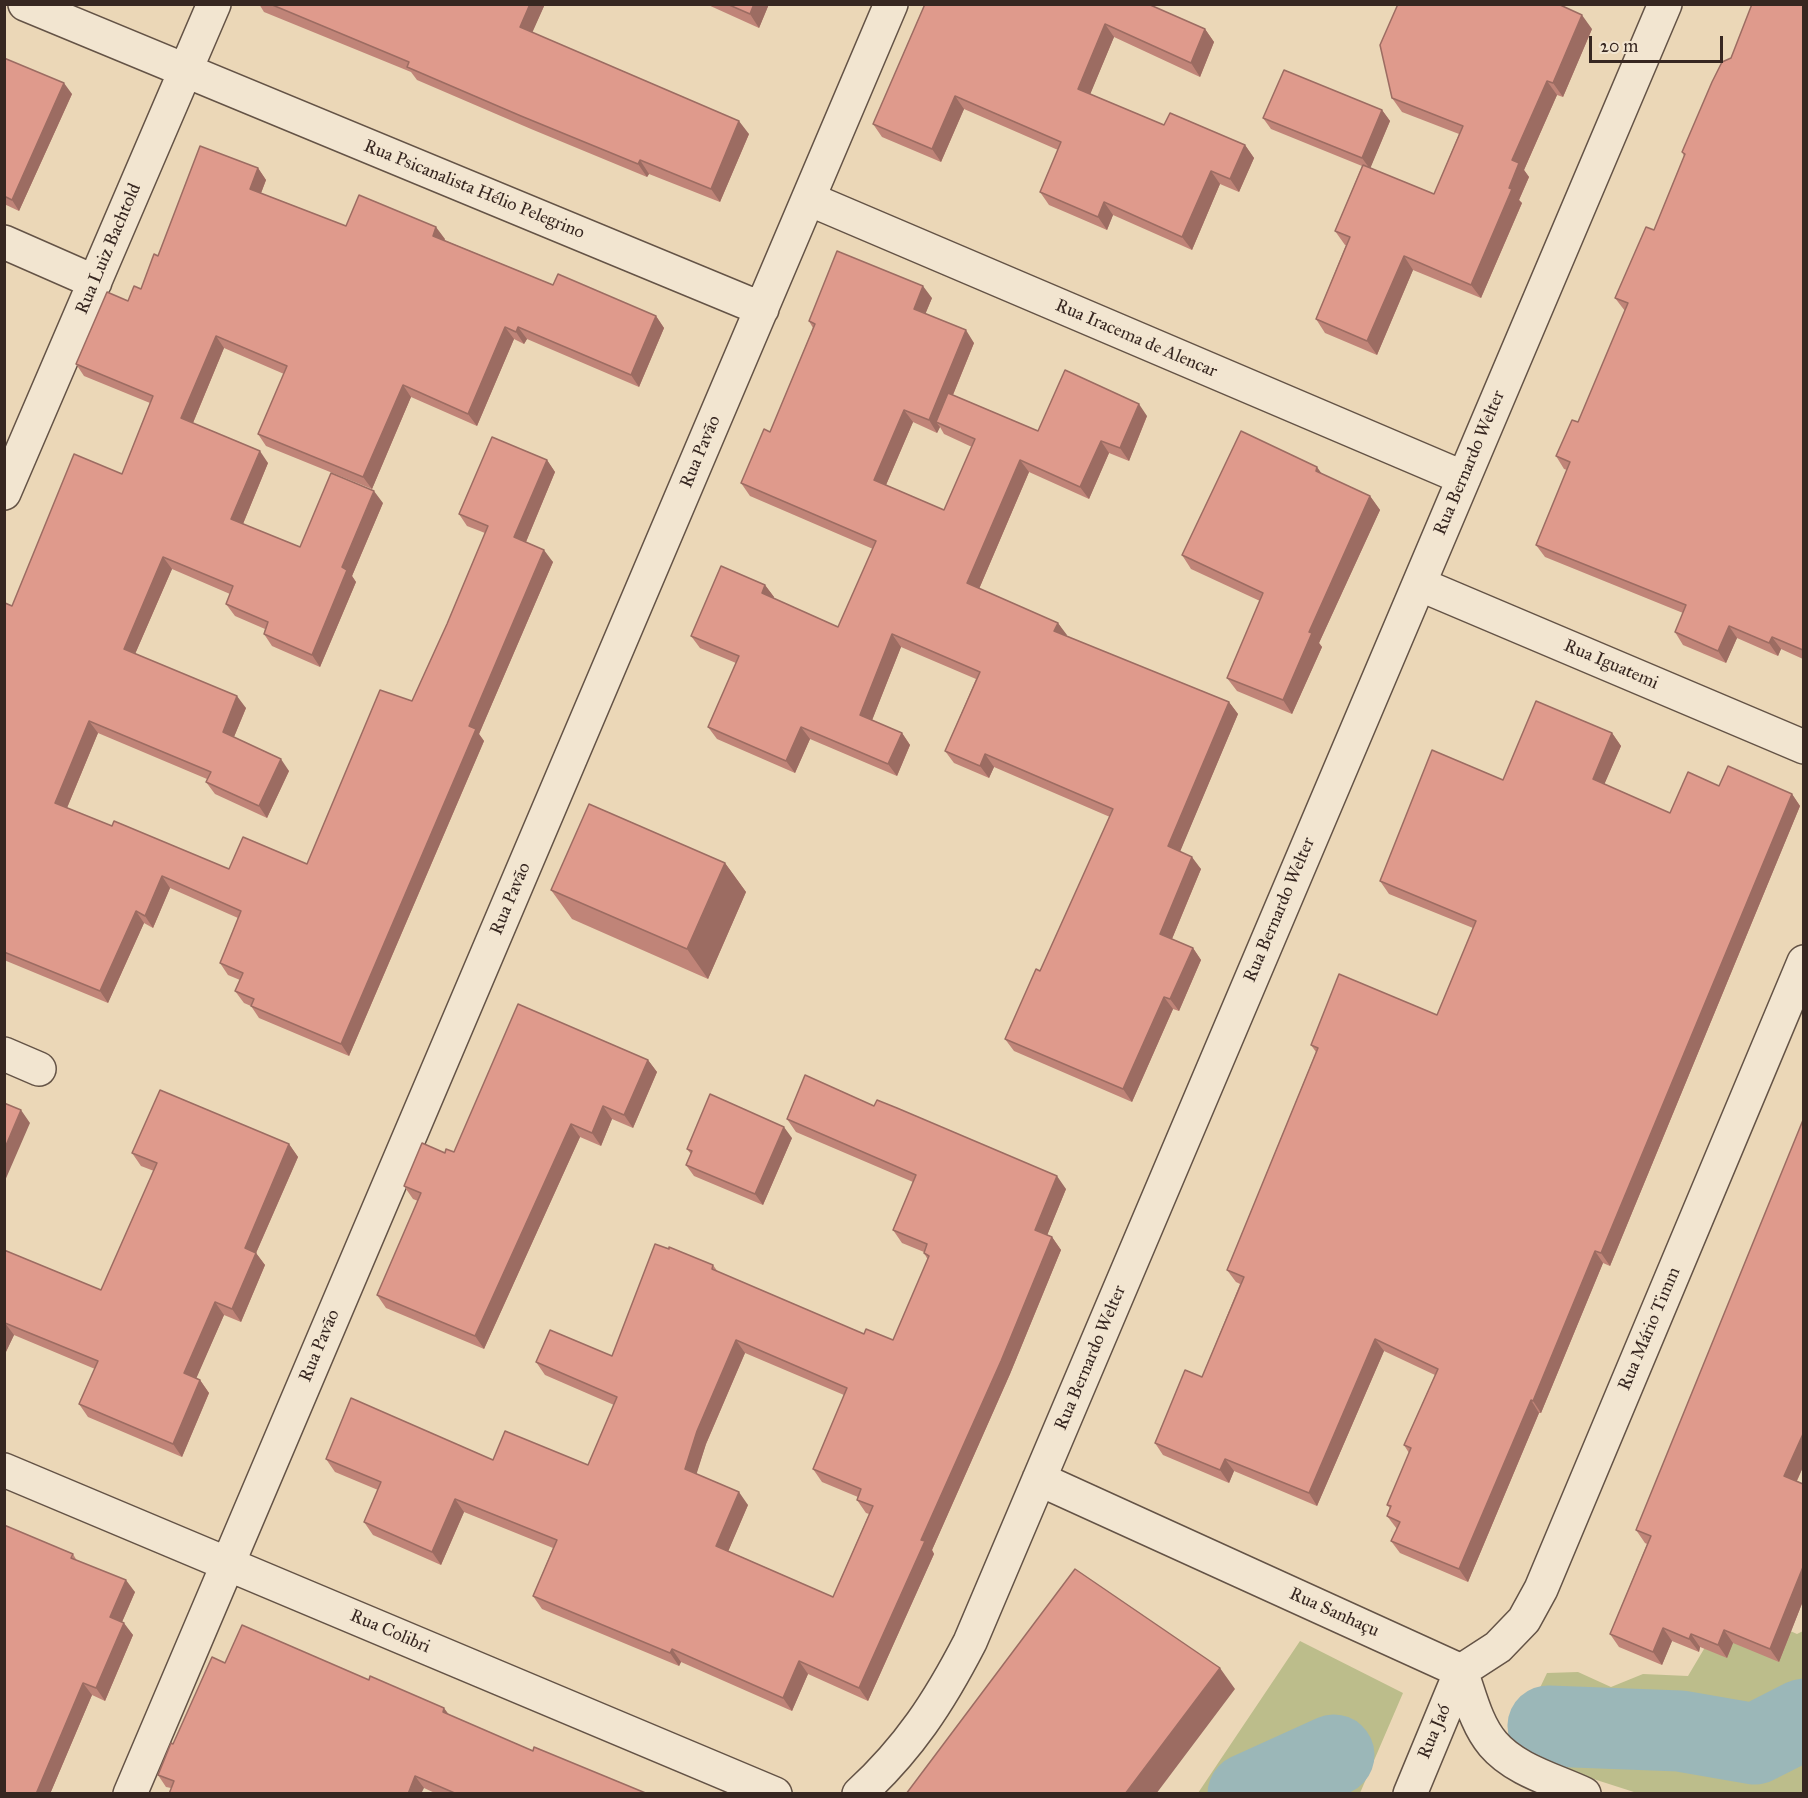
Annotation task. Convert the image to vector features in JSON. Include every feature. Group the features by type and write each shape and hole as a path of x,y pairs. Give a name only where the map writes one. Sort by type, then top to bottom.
{"street":[{"name":"Rua Psicanalista Hélio Pelegrino","path":"25,4 762,309"},
{"name":"Rua Luiz Bachtold","path":"4,493 213,4"},
{"name":"Rua Pavão","path":"130,1794 891,4"},
{"name":"Rua Bernardo Welter","path":"859,1794 883,1772 916,1734 943,1694 970,1642 1665,4"},
{"name":"Rua Iracema de Alencar","path":"809,199 1464,478"},
{"path":"4,242 95,282"},
{"name":"Rua Iguatemi","path":"1419,584 1803,747"},
{"name":"Rua Mário Timm","path":"1461,1671 1498,1647 1524,1620 1541,1589 1803,962"},
{"path":"4,1054 39,1069"},
{"name":"Rua Colibri","path":"4,1470 775,1794"},
{"name":"Rua Sanhaçu","path":"1039,1479 1461,1671"},
{"path":"1461,1671 1478,1719 1494,1744 1519,1765 1584,1794"},
{"name":"Rua Jaó","path":"1410,1794 1461,1671"}],"green space":[{"path":"1748,1612 1797,1634 1803,1631 1803,1702 1780,1724 1738,1726 1628,1711 1578,1717 1527,1715 1547,1673 1578,1672 1611,1687 1643,1674 1688,1676 1717,1627"},
{"path":"1300,1641 1403,1693 1360,1793 1198,1793"},
{"path":"1524,1735 1588,1747 1652,1736 1683,1746 1719,1764 1788,1751 1803,1738 1803,1793 1637,1793 1581,1775 1533,1753"}],"building":[{"path":"270,4 530,4 520,27 739,121 711,189 640,160 638,164 521,116 407,67 409,62"},
{"path":"727,4 754,4 750,14"},
{"path":"925,4 1148,4 1205,29 1191,63 1105,24 1078,89 1164,125 1170,113 1245,145 1230,179 1211,171 1182,237 1104,202 1098,217 1040,192 1061,142 955,96 932,149 873,124"},
{"path":"1398,4 1558,4 1582,15 1553,83 1547,81 1512,160 1519,163 1509,188 1512,189 1471,285 1404,256 1367,341 1316,319 1350,237 1335,231 1363,165 1434,194 1463,126 1392,98 1380,45"},
{"path":"1752,4 1803,4 1803,650 1772,637 1769,643 1729,626 1718,651 1675,632 1686,605 1536,545 1570,462 1556,456 1572,420 1578,422 1628,303 1615,298 1646,227 1654,230 1685,154 1682,152 1712,82 1722,62 1731,58"},
{"path":"4,58 64,83 12,200 4,196"},
{"path":"1284,70 1382,110 1362,158 1263,118"},
{"path":"200,146 258,168 250,189 346,226 359,195 436,227 433,236 553,285 558,274 656,316 631,375 518,327 516,332 505,327 468,414 403,385 363,477 258,434 287,366 216,336 181,418 260,451 231,519 300,547 331,473 374,491 342,567 347,570 312,655 264,634 268,622 226,604 233,586 163,557 124,649 237,696 223,732 281,759 259,806 206,782 211,772 89,721 55,803 112,826 114,821 229,869 243,837 307,864 380,690 412,701 447,624 488,526 459,514 492,437 547,460 514,537 544,550 469,726 476,729 341,1044 251,1006 254,999 235,991 243,973 220,963 241,911 162,876 145,916 136,911 100,991 4,952 4,604 12,606 74,454 122,474 153,396 76,364 107,292 128,301 134,286 141,289 154,254 158,256"},
{"path":"837,251 923,286 914,309 966,330 929,420 904,410 874,480 944,510 975,439 936,422 948,393 1038,431 1065,370 1139,404 1120,448 1101,441 1080,487 1020,460 967,583 1058,623 1054,631 1229,702 1168,846 1192,857 1160,934 1193,948 1170,999 1164,997 1123,1089 1005,1039 1036,969 1040,971 1113,809 985,754 980,766 945,751 980,672 892,634 860,715 902,733 888,764 801,727 786,761 708,727 739,656 691,636 721,566 765,585 762,593 838,627 876,541 741,483 764,429 770,432 815,324 809,321"},
{"path":"1241,431 1317,467 1316,471 1370,496 1309,632 1312,633 1283,700 1227,678 1263,593 1182,555"},
{"path":"1536,701 1612,733 1593,779 1670,813 1688,772 1719,786 1728,766 1792,794 1601,1253 1595,1251 1533,1401 1531,1400 1459,1569 1391,1541 1400,1522 1387,1516 1391,1506 1387,1505 1411,1448 1404,1445 1438,1369 1375,1339 1309,1493 1225,1459 1220,1470 1155,1443 1185,1370 1202,1377 1244,1277 1227,1270 1318,1048 1311,1045 1339,974 1437,1015 1476,921 1380,881 1432,750 1503,780"},
{"path":"589,804 725,863 687,949 551,890"},
{"path":"518,1004 648,1060 624,1115 603,1106 592,1133 571,1124 475,1336 377,1295 421,1193 404,1186 422,1143 445,1153 446,1149 454,1152"},
{"path":"805,1075 874,1106 877,1100 897,1108 1057,1176 1035,1230 1052,1237 1001,1361 921,1540 925,1541 859,1688 799,1661 783,1698 672,1649 670,1653 533,1596 557,1540 455,1499 432,1552 364,1522 381,1482 326,1459 351,1398 493,1460 505,1431 588,1465 617,1397 536,1362 550,1330 612,1356 655,1244 669,1249 669,1247 713,1265 712,1269 864,1334 866,1329 893,1340 929,1256 924,1253 927,1244 893,1230 916,1175 787,1119","holes":["736,1340 847,1388 813,1469 861,1489 857,1500 873,1506 833,1597 716,1546 739,1492 685,1469 697,1431"]},
{"path":"160,1090 289,1144 245,1248 256,1253 232,1309 215,1302 184,1373 200,1380 173,1444 79,1404 98,1361 4,1324 4,1250 101,1290 157,1163 132,1153"},
{"path":"710,1094 784,1127 755,1194 686,1165 692,1151 687,1149"},
{"path":"4,1103 21,1110 4,1150"},
{"path":"1803,1120 1803,1434 1784,1476 1803,1484 1803,1567 1770,1649 1724,1630 1718,1645 1691,1634 1689,1639 1663,1628 1653,1652 1610,1634 1651,1536 1636,1530"},
{"path":"4,1525 73,1554 71,1558 126,1580 110,1617 124,1623 96,1688 83,1683 36,1794 4,1794"},
{"path":"1075,1569 1220,1668 1125,1794 906,1794"},
{"path":"242,1625 369,1680 370,1676 444,1708 443,1712 533,1751 534,1747 648,1794 457,1794 415,1776 408,1794 169,1794 174,1781 158,1775 171,1743 173,1744 212,1657 225,1663"}],"waterway":[{"path":"1548,1726 1680,1731 1755,1744 1804,1719"},
{"path":"1248,1794 1334,1755"}]}
